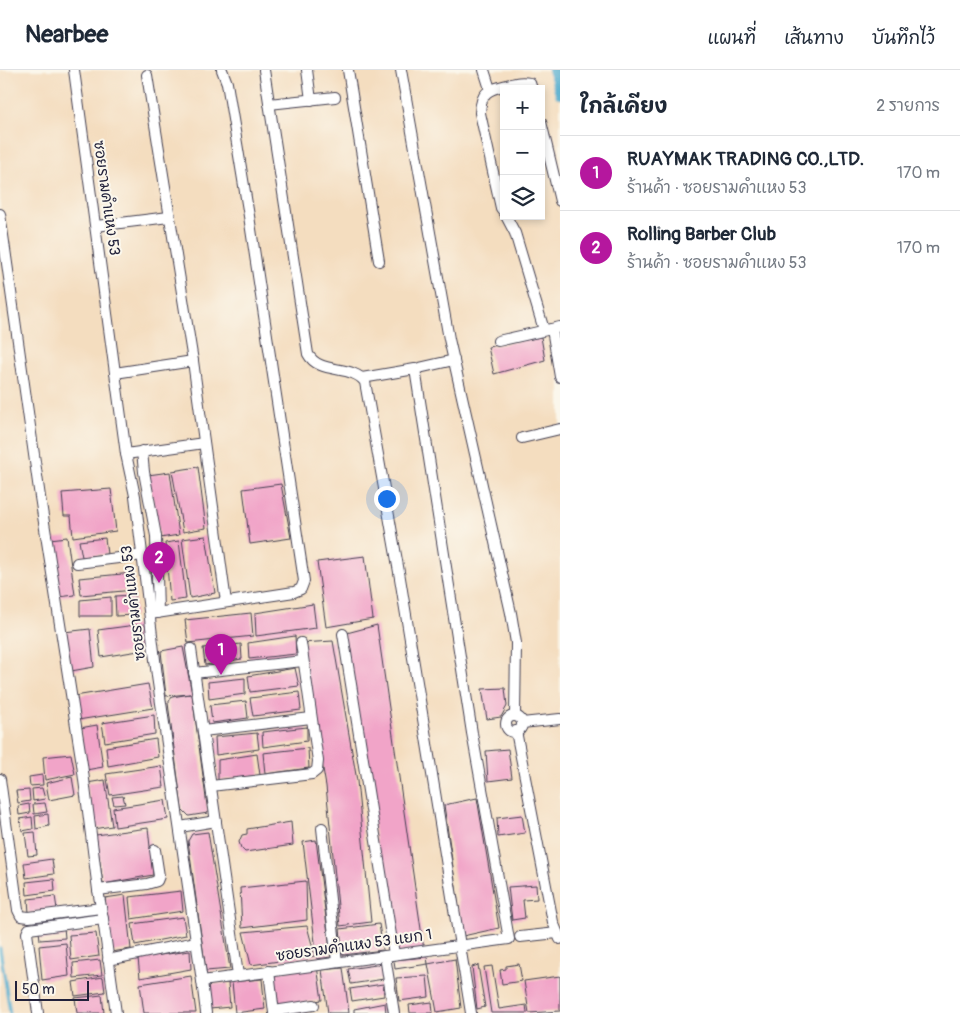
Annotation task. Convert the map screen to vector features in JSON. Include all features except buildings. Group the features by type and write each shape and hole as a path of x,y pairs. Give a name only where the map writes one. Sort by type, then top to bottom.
{"street":[{"name":"ซอยรามคำแหง 53","path":"74,70 126,454 136,496 143,555 154,614 157,676 206,1013"},
{"path":"142,451 156,536 154,614 294,592 300,589 304,582 249,216 227,83 222,70"},
{"path":"264,70 308,354 311,360 329,368 354,374 365,382 397,562 471,1013"},
{"path":"307,70 311,100"},
{"path":"348,70 379,261"},
{"path":"400,70 454,360 511,614 516,643 518,723 543,874 553,922 559,936 520,937"},
{"path":"484,70 490,89"},
{"path":"147,75 193,361 226,602"},
{"path":"509,85 523,82 530,85"},
{"path":"500,87 490,89 484,95 480,112 500,203"},
{"path":"269,104 335,97"},
{"path":"543,130 560,201"},
{"path":"0,214 41,506 82,764 116,1013"},
{"path":"96,226 169,217"},
{"path":"508,220 516,233 552,329 560,377"},
{"path":"498,341 552,329"},
{"path":"419,368 454,360"},
{"path":"115,373 193,361"},
{"name":"ซอยรามคำแหง 53 แยก 1","path":"202,981 509,939 472,733 415,369 362,378"},
{"path":"522,438 560,429"},
{"path":"126,454 204,443"},
{"path":"76,563 143,555"},
{"path":"343,634 390,955 394,1013"},
{"path":"211,786 312,774 317,770 318,761 301,643"},
{"path":"191,649 238,975"},
{"path":"194,673 303,661"},
{"path":"203,731 311,718"},
{"path":"518,723 560,719"},
{"path":"0,780 18,910 21,916 29,917 101,908"},
{"path":"180,826 216,821"},
{"path":"322,828 337,962"},
{"path":"98,890 157,881 159,876 156,850"},
{"path":"38,1013 27,933 29,929 103,919"},
{"path":"108,960 196,942"},
{"path":"269,971 274,1012 314,1005"}],"waterway":[{"path":"553,70 560,94"},
{"path":"0,948 10,1013"}],"place":[{"name":"Rolling Barber Club","path":"159,583"},
{"name":"RUAYMAK TRADING CO.,LTD.","path":"221,675"}]}
